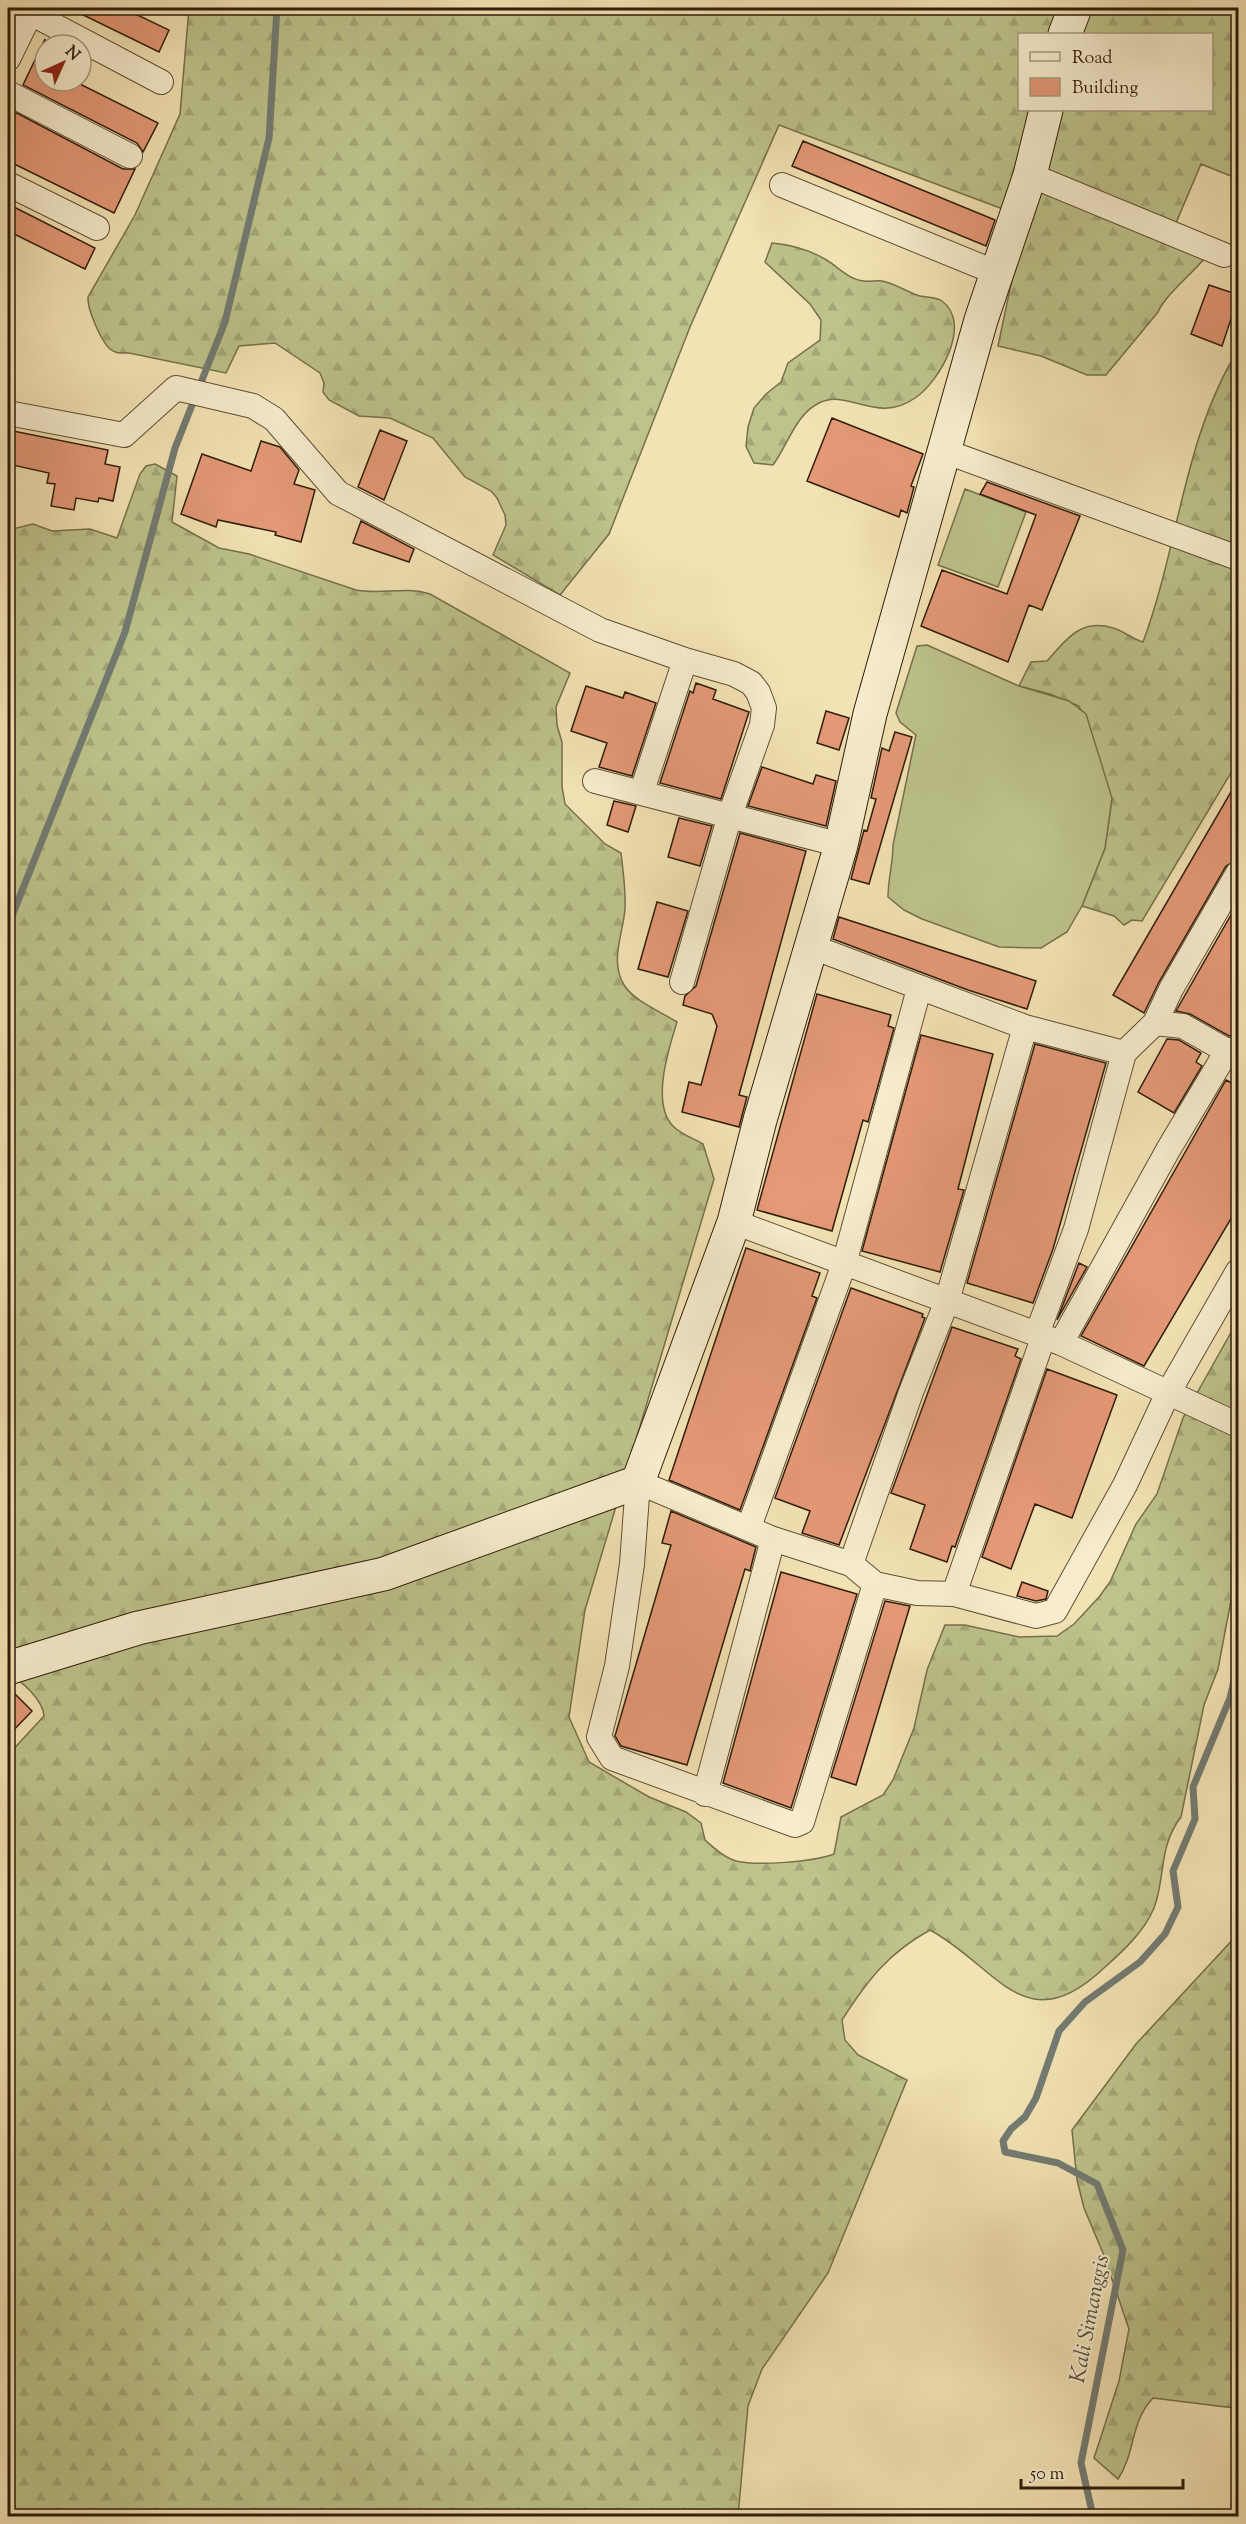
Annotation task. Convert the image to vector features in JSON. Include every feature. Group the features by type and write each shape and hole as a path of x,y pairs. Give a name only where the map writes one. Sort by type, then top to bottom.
{"street":[{"path":"1065,33 1075,8"},
{"path":"8,59 26,10 160,82"},
{"path":"8,93 130,156"},
{"path":"875,1584 802,1822 795,1825 705,1794 612,1758 599,1737 617,1666 632,1564 638,1482 734,1222 810,946 841,845 870,714 981,320 1030,175 1046,111"},
{"path":"1030,175 1224,255"},
{"path":"8,184 97,228"},
{"path":"782,185 997,273"},
{"path":"8,413 124,435 176,388 253,406 274,419 338,494 600,630 685,660 734,674 751,683 758,692 764,708 762,725 730,815 682,982"},
{"path":"944,452 1239,558"},
{"path":"642,791 685,660"},
{"path":"595,781 642,791 841,845"},
{"path":"954,1594 1047,1338 1124,1053 1155,1023 1171,989 1239,873"},
{"path":"810,946 919,989 969,1004 1025,1027 1124,1053"},
{"path":"749,1527 844,1264 919,989"},
{"path":"1047,1338 1233,1049 1183,1026 1155,1023"},
{"path":"851,1564 911,1392 947,1301 1025,1027"},
{"path":"734,1222 1047,1338 1239,1425"},
{"path":"8,1668 138,1628 384,1574 638,1482 773,1539 851,1564 875,1584 917,1593 954,1594 1036,1616 1054,1611 1125,1485 1168,1393 1239,1271"},
{"path":"705,1794 773,1539"}],"green space":[{"path":"189,8 1238,8 1238,179 1201,164 1176,223 1204,259 1167,298 1106,375 1087,375 1041,356 998,346 1023,227 1000,208 779,125 690,327 609,534 560,595 493,555 506,525 505,515 497,498 491,491 465,477 433,438 390,418 359,416 329,400 323,392 324,383 320,373 275,343 239,346 226,373 110,349 92,317 88,297 135,215 180,114"},
{"path":"772,243 808,251 859,280 887,282 920,296 940,300 951,311 954,324 949,352 942,366 934,379 915,398 888,408 841,400 819,403 811,408 798,423 773,465 754,463 746,446 748,427 754,408 781,382 788,363 820,340 821,320 810,304 765,262"},
{"path":"1238,350 1238,761 1142,921 1132,920 1124,925 1114,916 1082,906 1105,848 1112,799 1079,706 1050,694 1019,686 1031,662 1047,661 1075,633 1091,626 1113,628 1143,642 1155,606 1193,456 1220,384"},
{"path":"155,464 177,476 172,522 219,548 249,554 356,590 412,591 430,594 570,673 556,707 557,725 562,742 562,787 565,804 605,844 621,853 625,901 617,956 620,975 628,991 634,996 677,1022 666,1061 662,1091 663,1105 674,1127 703,1144 714,1179 585,1610 569,1717 589,1762 649,1797 686,1812 701,1823 705,1840 732,1860 757,1863 785,1862 834,1854 841,1817 883,1795 893,1780 914,1728 927,1670 945,1625 965,1625 1019,1637 1057,1636 1074,1624 1099,1597 1110,1582 1136,1524 1157,1494 1183,1418 1238,1320 1238,1564 1218,1669 1204,1705 1181,1817 1169,1839 1154,1908 1139,1933 1111,1962 1077,1989 1053,1999 1032,1999 1013,1991 954,1945 930,1930 890,1958 851,2006 842,2020 845,2040 858,2055 907,2080 828,2273 762,2369 748,2406 738,2516 8,2516 8,1755 44,1716 40,1704 31,1692 19,1681 8,1676 8,530 33,524 52,531 90,529 117,538 140,474 146,466"},
{"path":"965,489 1026,512 998,587 938,565"},
{"path":"927,645 1019,686 1069,701 1086,714 1112,798 1105,848 1082,906 1067,932 1041,948 999,947 922,919 904,910 888,897 893,845 916,735 900,722 896,713 917,646"},
{"path":"1238,1934 1238,2411 1234,2408 1153,2398 1140,2417 1128,2458 1118,2479 1094,2458 1119,2381 1129,2329 1103,2253 1084,2208 1077,2180 1072,2130 1136,2044"}],"building":[{"path":"69,8 123,8 169,30 159,52"},
{"path":"33,64 33,90 23,85"},
{"path":"93,90 158,123 143,152 137,143 39,93 93,93"},
{"path":"11,110 123,169 135,169 114,213 8,161 8,117"},
{"path":"803,141 995,220 986,246 792,166"},
{"path":"8,204 95,248 85,269 8,231"},
{"path":"1209,285 1239,295 1222,346 1191,334"},
{"path":"832,418 923,454 911,486 914,487 907,513 901,510 899,517 807,481"},
{"path":"8,430 108,450 105,464 120,467 113,501 99,498 98,502 76,498 74,510 51,506 55,484 47,483 49,473 8,464"},
{"path":"380,430 407,441 384,500 358,487"},
{"path":"261,441 280,447 299,470 294,484 315,490 301,542 275,535 276,532 218,520 216,527 181,514 202,454 251,471"},
{"path":"987,482 1080,516 1042,610 1029,605 1008,662 921,626 942,570 1007,594 1036,515 980,494"},
{"path":"361,521 414,549 409,562 353,543"},
{"path":"696,683 716,690 713,699 749,712 721,799 660,783 690,691 693,693"},
{"path":"586,686 623,698 625,692 656,703 632,776 599,767 607,743 571,731"},
{"path":"826,711 849,718 839,750 817,743"},
{"path":"895,732 912,737 869,884 851,879 864,830 867,831 876,799 871,798 882,748 889,751"},
{"path":"762,767 813,784 816,775 836,781 826,826 748,806"},
{"path":"1239,778 1239,859 1226,866 1159,982 1144,1013 1113,995"},
{"path":"614,801 636,806 628,832 607,825"},
{"path":"679,818 712,826 700,866 668,857"},
{"path":"740,833 806,851 739,1095 747,1097 739,1127 682,1112 689,1082 701,1085 717,1026 712,1014 683,1005 685,996 696,986"},
{"path":"1239,901 1239,1034 1229,1036 1190,1014 1176,1011"},
{"path":"657,902 688,911 668,977 638,969"},
{"path":"839,917 1036,981 1027,1009 968,990 833,939"},
{"path":"817,994 891,1015 888,1026 894,1028 868,1122 863,1120 832,1231 757,1210"},
{"path":"921,1035 993,1054 958,1189 964,1190 940,1272 862,1251"},
{"path":"1167,1039 1179,1040 1201,1053 1196,1062 1202,1066 1174,1113 1138,1092"},
{"path":"1035,1044 1106,1063 1053,1249 1033,1303 967,1283"},
{"path":"1226,1080 1239,1087 1239,1205 1144,1366 1081,1336"},
{"path":"746,1248 820,1273 812,1296 817,1298 740,1510 669,1480"},
{"path":"1079,1263 1087,1267 1057,1320"},
{"path":"851,1288 923,1314 922,1317 925,1318 839,1545 802,1533 810,1511 775,1498"},
{"path":"952,1327 1018,1349 1015,1356 1021,1359 955,1547 952,1546 947,1562 910,1549 925,1505 891,1493"},
{"path":"1047,1369 1117,1395 1072,1518 1035,1504 1011,1569 982,1557"},
{"path":"671,1511 756,1547 750,1571 745,1569 687,1765 621,1746 615,1736 671,1545 662,1543"},
{"path":"781,1572 857,1594 791,1808 723,1783"},
{"path":"1022,1582 1048,1591 1046,1599 1036,1601 1017,1596"},
{"path":"885,1601 910,1606 856,1785 831,1777"},
{"path":"8,1687 32,1711 8,1736"}],"waterway":[{"path":"8,926 125,632 175,448 225,322 269,138 277,8"},
{"name":"Kali Simanggis","path":"1093,2516 1081,2463 1123,2250 1097,2184 1058,2163 1005,2152 1003,2141 1011,2129 1025,2117 1036,2098 1059,2031 1085,2002 1140,1962 1165,1934 1178,1907 1173,1871 1195,1819 1193,1787 1230,1698 1238,1664"}]}
